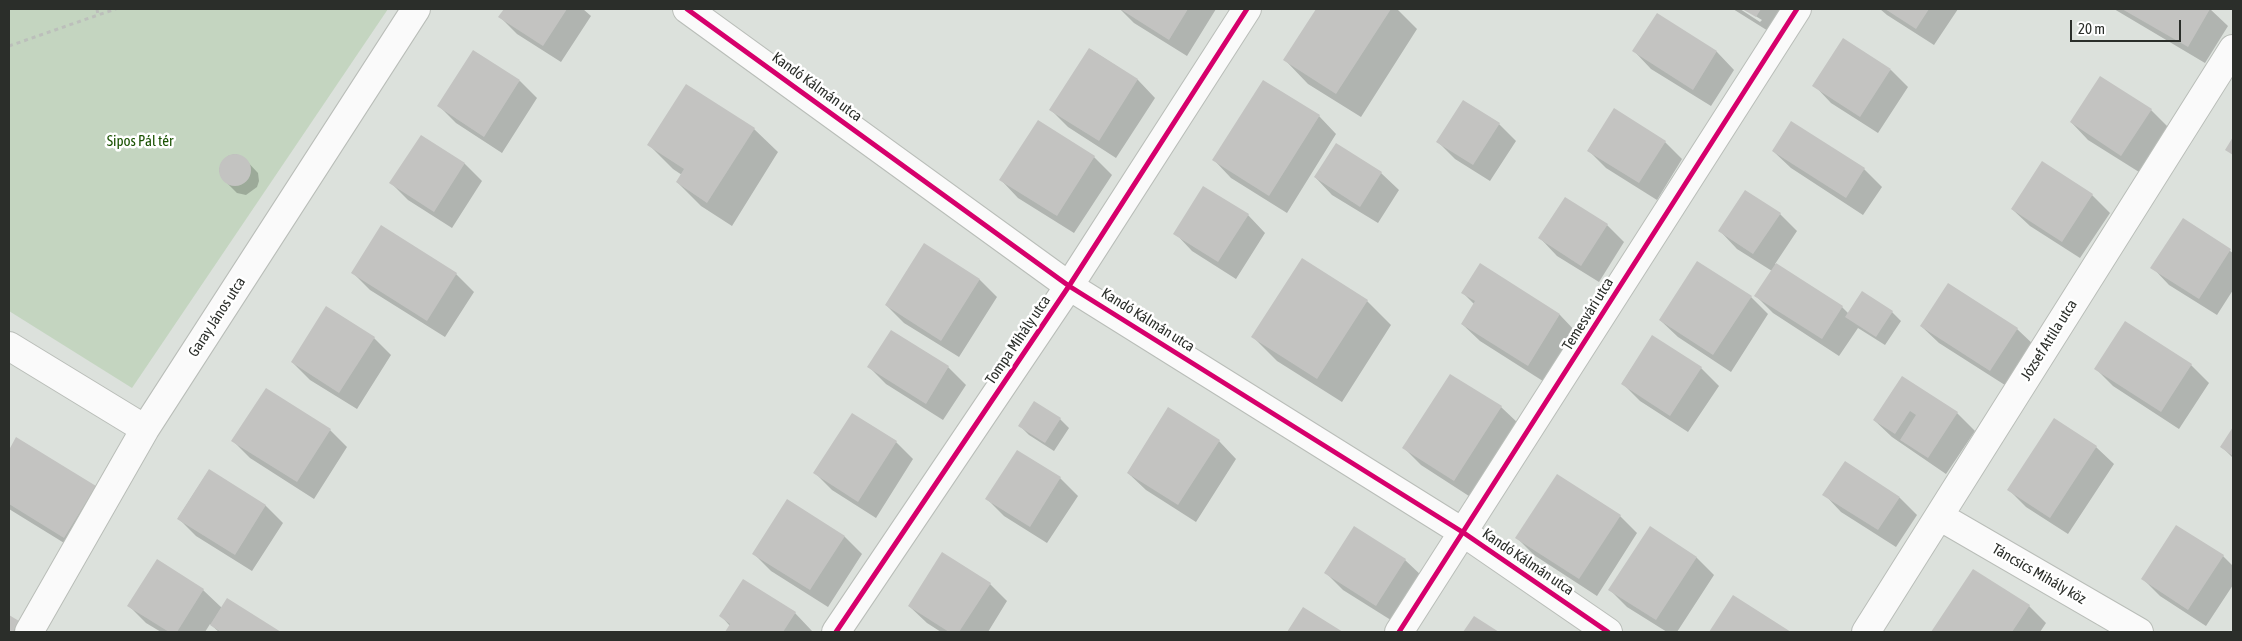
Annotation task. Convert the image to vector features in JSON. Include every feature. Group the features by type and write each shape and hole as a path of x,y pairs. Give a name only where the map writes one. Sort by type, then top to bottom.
{"street":[{"name":"Garay János utca","path":"29,632 145,429 416,9"},
{"name":"Kandó Kálmán utca","path":"687,9 1070,286 1464,533 1608,632"},
{"name":"Tompa Mihály utca","path":"836,632 1070,286 1247,9"},
{"name":"Temesvári utca","path":"1399,632 1797,9"},
{"name":"József Attila utca","path":"1866,632 2233,49"},
{"path":"9,346 145,429"},
{"name":"Táncsics Mihály köz","path":"1939,516 2139,632"}],"path":[{"path":"97,9 98,15"},
{"path":"9,46 116,9"}],"green space":[{"name":"Sipos Pál tér","path":"9,9 388,9 132,388 9,311"}],"building":[{"path":"504,9 567,9 543,46 498,17"},
{"path":"1120,9 1188,9 1169,40"},
{"path":"1316,9 1391,9 1336,94 1283,60"},
{"path":"1742,9 1761,9 1756,17"},
{"path":"1885,9 1929,9 1916,29"},
{"path":"2122,9 2210,9 2188,47"},
{"path":"1657,13 1717,51 1693,90 1632,51"},
{"path":"1843,38 1891,69 1860,117 1812,86"},
{"path":"1089,48 1138,79 1099,141 1049,110"},
{"path":"473,50 520,80 484,137 437,106"},
{"path":"2100,76 2152,109 2121,156 2070,122"},
{"path":"1263,80 1320,115 1269,196 1212,160"},
{"path":"686,84 755,128 707,203 676,182 684,169 647,145"},
{"path":"1463,100 1500,123 1473,165 1436,142"},
{"path":"1614,108 1666,141 1639,183 1587,151"},
{"path":"1038,120 1095,156 1057,216 999,180"},
{"path":"1791,121 1865,168 1846,198 1772,151"},
{"path":"421,135 465,163 434,212 389,183"},
{"path":"2233,137 2233,155 2225,150"},
{"path":"1336,143 1382,172 1360,207 1314,177"},
{"path":"235,154 241,155 246,159 250,164 250,176 246,181 241,185 235,186 229,185 224,181 220,176 219,170 220,164 224,159 229,155"},
{"path":"2042,161 2093,194 2062,242 2011,209"},
{"path":"1203,186 1249,214 1218,262 1173,234"},
{"path":"1745,190 1781,213 1753,254 1718,231"},
{"path":"1565,197 1608,224 1581,266 1538,238"},
{"path":"2183,218 2231,249 2199,299 2150,268"},
{"path":"381,225 457,273 427,321 351,273"},
{"path":"924,243 980,279 941,341 885,305"},
{"path":"1302,258 1368,300 1317,379 1251,337"},
{"path":"1697,261 1752,296 1713,355 1659,320"},
{"path":"1480,263 1560,314 1528,366 1461,324 1475,301 1461,293"},
{"path":"1776,263 1843,306 1822,339 1754,296"},
{"path":"1948,283 2018,328 1990,371 1920,326"},
{"path":"1862,291 1893,311 1876,337 1845,317"},
{"path":"326,306 375,337 339,393 291,362"},
{"path":"2125,321 2192,364 2161,412 2094,369"},
{"path":"891,330 949,366 926,404 867,367"},
{"path":"1652,335 1702,367 1670,416 1621,384"},
{"path":"1450,374 1502,406 1454,481 1402,448"},
{"path":"1902,376 1958,412 1928,458 1900,440 1916,415 1910,411 1895,434 1873,420"},
{"path":"266,388 331,429 297,482 231,441"},
{"path":"1034,401 1061,418 1045,443 1018,426"},
{"path":"1168,407 1220,440 1178,505 1127,473"},
{"path":"852,413 897,441 858,502 813,473"},
{"path":"2054,418 2097,446 2050,518 2007,490"},
{"path":"2233,427 2233,456 2220,447"},
{"path":"16,437 96,486 64,538 9,504 9,450"},
{"path":"1017,450 1061,477 1030,527 985,499"},
{"path":"1845,461 1900,497 1878,530 1822,495"},
{"path":"209,469 266,505 235,555 177,519"},
{"path":"1557,474 1621,515 1579,579 1515,538"},
{"path":"787,499 845,536 810,590 752,554"},
{"path":"2176,525 2224,555 2188,610 2141,579"},
{"path":"1354,526 1406,559 1376,606 1324,573"},
{"path":"1650,526 1697,557 1656,620 1608,590"},
{"path":"942,552 991,583 959,632 949,632 908,606"},
{"path":"157,559 204,589 177,632 169,632 127,606"},
{"path":"1973,569 2030,605 2012,632 1931,632"},
{"path":"743,579 796,612 783,632 725,632 730,624 719,616"},
{"path":"1733,595 1791,632 1709,632"},
{"path":"227,598 281,632 221,632 210,625"},
{"path":"1303,607 1343,632 1287,632"},
{"path":"9,615 19,621 13,632 9,632"},
{"path":"1474,616 1499,632 1463,632"}],"cycle path":[{"path":"687,9 1069,286 1464,533 1608,632"},
{"path":"836,632 1069,286 1247,9"},
{"path":"1399,632 1797,9"}]}
